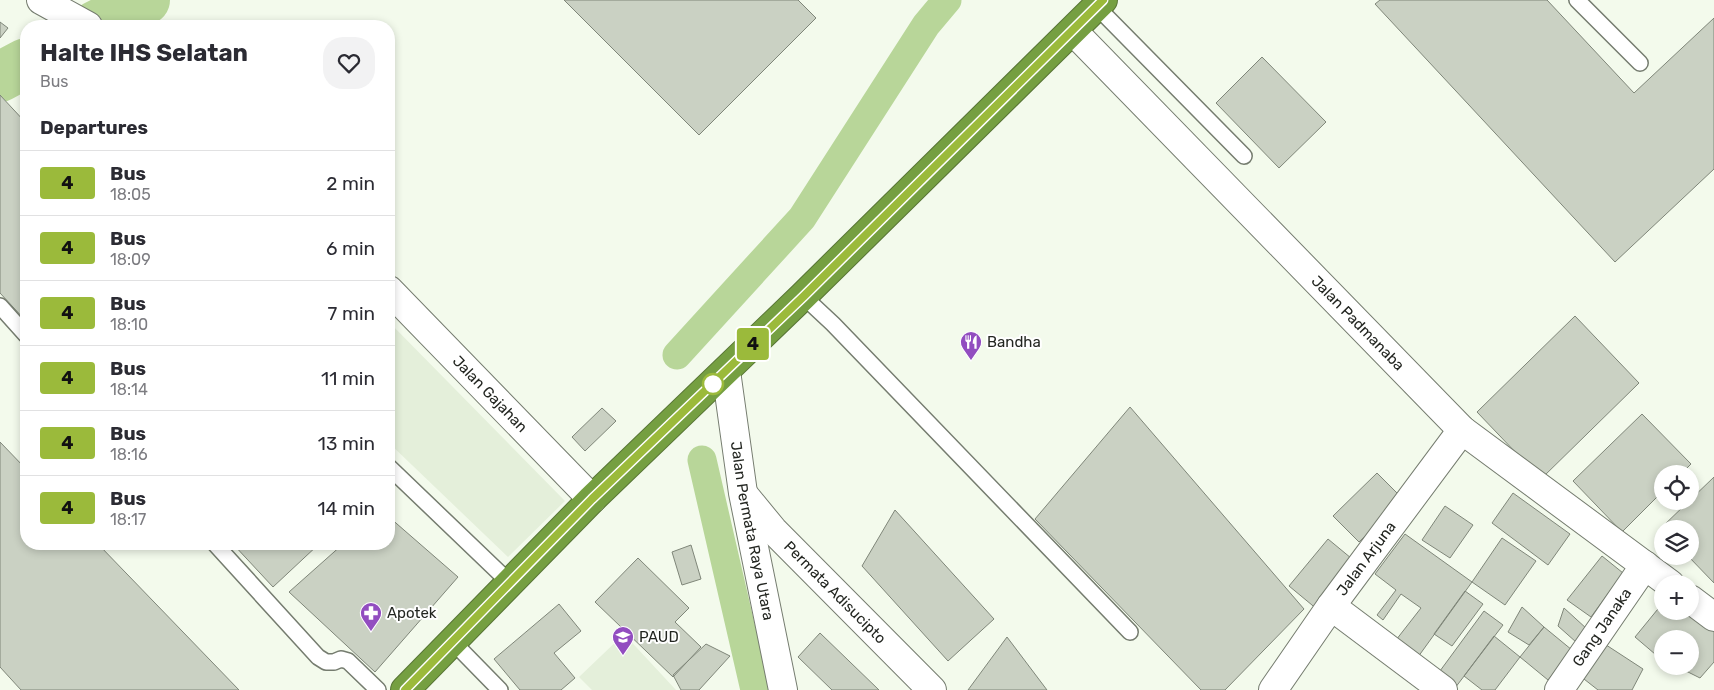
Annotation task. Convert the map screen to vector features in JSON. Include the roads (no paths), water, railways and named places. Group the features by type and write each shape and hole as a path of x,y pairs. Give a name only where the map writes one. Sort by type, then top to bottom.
{"highway":[{"path":"405,690 592,499 804,296 1100,3"}],"street":[{"path":"41,0 76,20"},
{"name":"Jalan Padmanaba","path":"1073,31 1462,430 1658,575"},
{"name":"Jalan Gajahan","path":"395,296 592,499"},
{"name":"Jalan Permata Raya Utara","path":"726,371 743,493 783,690"},
{"name":"Jalan Arjuna","path":"1273,690 1331,606 1462,430"},
{"name":"Permata Adisucipto","path":"743,493 773,530 932,690"},
{"name":"Gang Janaka","path":"1559,690 1645,565"},
{"path":"1331,606 1443,690"},
{"path":"1699,606 1714,617"}],"lane":[{"path":"1576,0 1640,63"},
{"path":"1100,3 1244,156"},
{"path":"804,296 1130,632"},
{"path":"0,306 20,328"},
{"path":"395,472 510,583"},
{"path":"220,550 318,658 326,662 348,661 378,690"},
{"path":"453,642 500,690"}],"waterway":[{"path":"107,20 145,0"},
{"path":"677,355 802,218 926,25 947,0"},
{"path":"0,77 20,66"},
{"path":"702,460 755,690"}],"place":[{"name":"Bandha","path":"971,361"},
{"name":"Apotek","path":"371,632"},
{"name":"PAUD","path":"623,656"}]}
